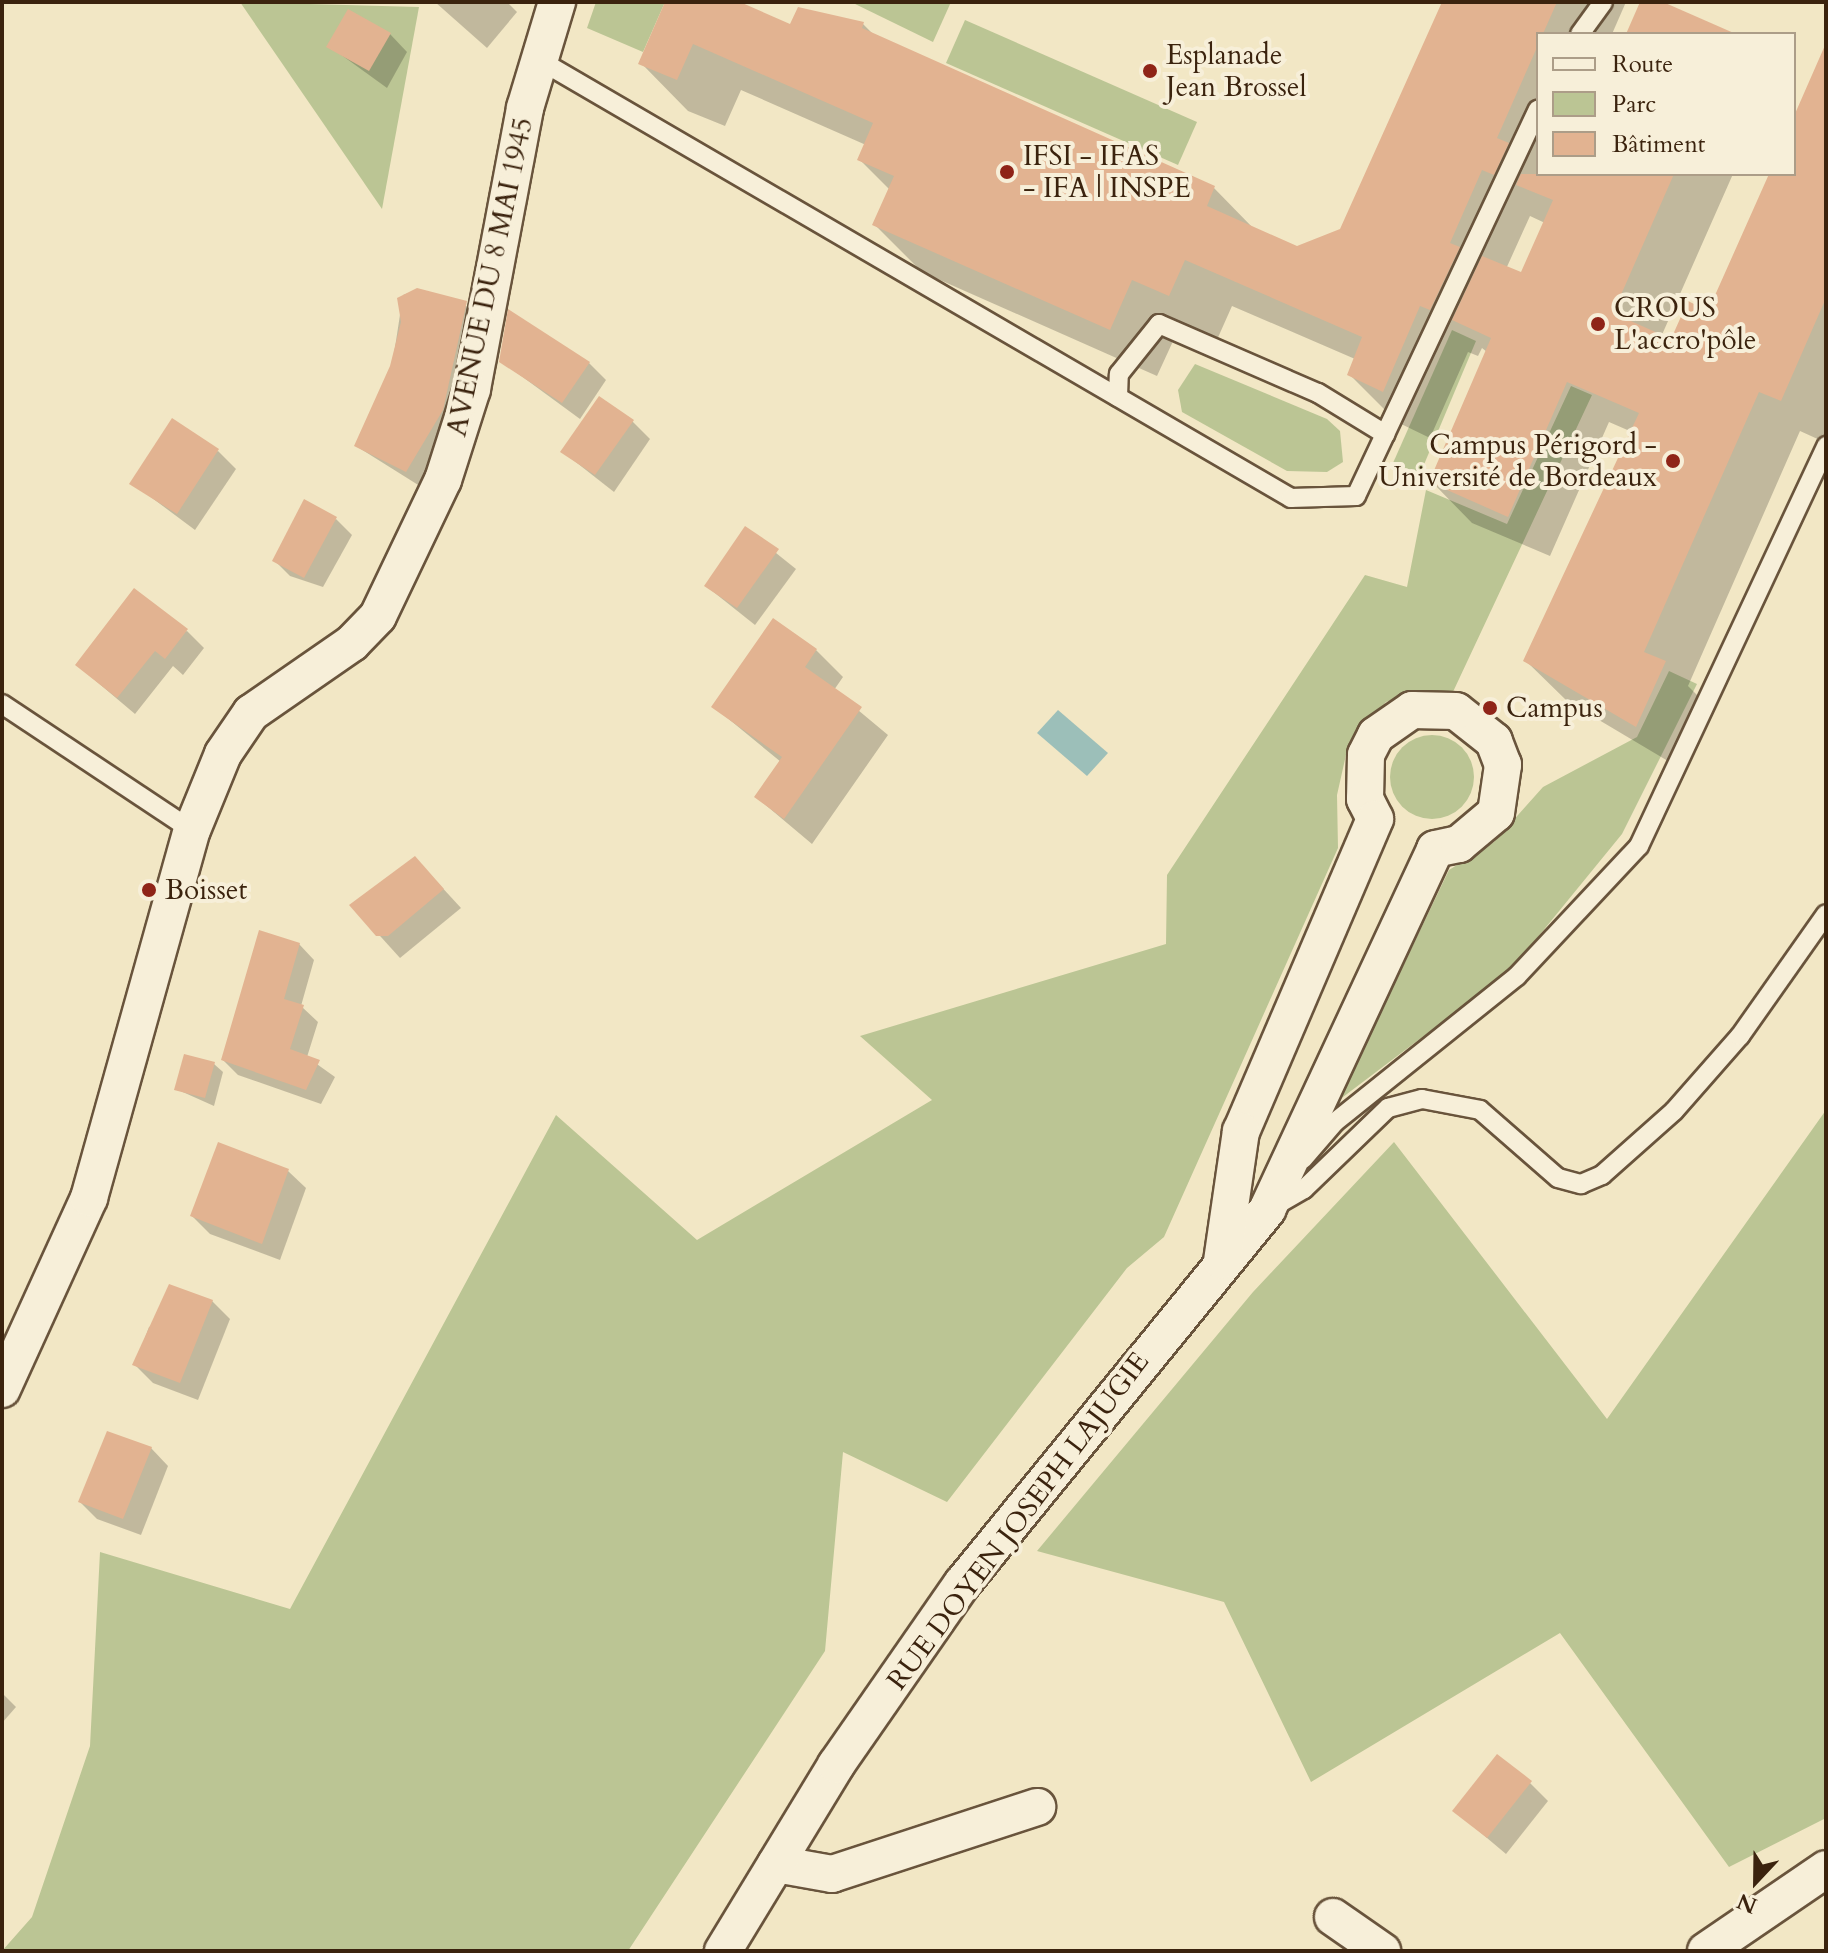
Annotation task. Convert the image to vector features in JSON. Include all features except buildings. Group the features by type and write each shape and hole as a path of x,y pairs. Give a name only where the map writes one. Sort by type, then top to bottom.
{"street":[{"name":"AVENUE DU 8 MAI 1945","path":"2,1389 89,1198 192,830 223,754 251,713 352,643 406,569 472,389 525,108 557,2"},
{"name":"RUE DOYEN JOSEPH LAJUGIE","path":"723,1951 776,1864 962,1584 1222,1261 1267,1210 1435,849 1480,832 1496,813 1504,789 1499,753 1478,723 1456,711 1412,710 1376,735 1366,755 1365,799 1375,819 1241,1131 1222,1261"},
{"path":"776,1864 832,1874 1037,1807"},
{"path":"1706,1951 1826,1869"},
{"path":"1333,1917 1382,1951"}],"lane":[{"path":"1581,32 1603,2"},
{"path":"541,61 1291,498 1356,496 1536,114"},
{"path":"1118,397 1119,374 1159,324 1318,393 1385,434"},
{"path":"1267,1210 1335,1122 1517,976 1639,846 1825,449"},
{"path":"2,704 192,830"},
{"path":"1267,1210 1304,1189 1388,1108 1422,1099 1480,1110 1558,1178 1581,1184 1602,1175 1674,1111 1740,1036 1826,914"}],"green space":[{"path":"240,2 419,7 382,209"},
{"path":"596,2 665,2 643,52 587,28"},
{"path":"851,2 951,2 933,42"},
{"path":"965,20 1197,122 1178,165 946,63"},
{"path":"1452,330 1476,341 1420,474 1393,463"},
{"path":"1195,364 1327,419 1340,431 1343,462 1327,472 1287,471 1182,412 1178,390"},
{"path":"1571,386 1592,395 1452,694 1409,693 1386,702 1348,746 1337,795 1338,848 1164,1237 1127,1268 947,1502 843,1452 825,1651 628,1951 2,1951 32,1917 90,1746 100,1552 290,1609 556,1115 697,1240 932,1100 860,1036 1166,944 1167,875 1365,575 1407,587 1426,490 1507,524"},
{"path":"1669,671 1697,684 1622,834 1511,970 1339,1100 1449,870 1494,842 1543,787 1637,737"},
{"path":"1432,735 1455,742 1467,754 1474,777 1467,800 1455,812 1432,819 1409,812 1397,800 1390,777 1397,754 1409,742"},
{"path":"1826,1110 1826,1818 1729,1867 1560,1633 1311,1782 1224,1602 1037,1551 1253,1292 1394,1142 1607,1419"}],"water":[{"path":"1058,710 1108,753 1087,776 1037,733"}],"place":[{"name":"Esplanade Jean Brossel","path":"1150,71"},
{"name":"IFSI - IFAS - IFA | INSPE","path":"1007,172"},
{"name":"CROUS L'accro'pôle","path":"1598,324"},
{"name":"Campus Périgord - Université de Bordeaux","path":"1673,461"},
{"name":"Campus","path":"1490,708"},
{"name":"Boisset","path":"149,890"}]}
